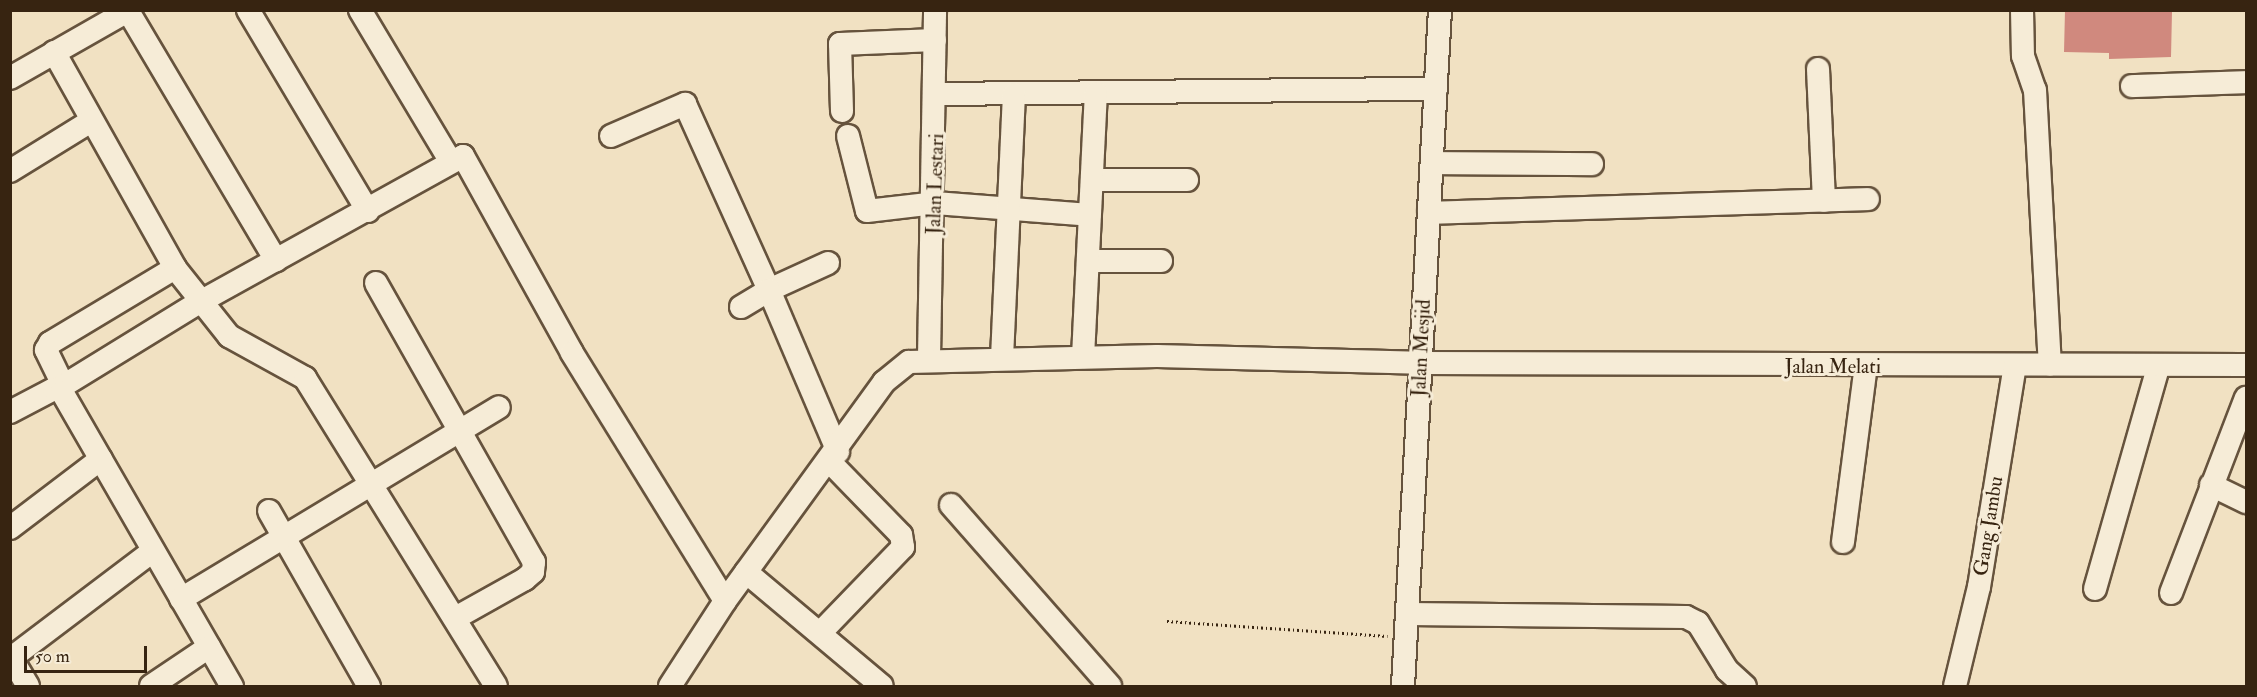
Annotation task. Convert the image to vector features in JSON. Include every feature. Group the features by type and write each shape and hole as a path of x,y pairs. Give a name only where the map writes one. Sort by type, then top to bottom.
{"street":[{"path":"249,10 368,210"},
{"path":"360,10 451,162"},
{"name":"Jalan Lestari","path":"929,358 938,94 935,10"},
{"name":"Jalan Mesjid","path":"1403,687 1440,10"},
{"path":"2022,10 2023,56 2036,90 2050,365"},
{"path":"10,78 129,11 276,260"},
{"path":"842,111 840,44 935,40"},
{"path":"54,52 91,121 198,303 239,344 299,371 457,616 496,687"},
{"path":"1818,69 1824,201"},
{"path":"2132,86 2247,82"},
{"path":"938,94 1436,88"},
{"path":"1083,357 1096,93"},
{"path":"1002,358 1014,94"},
{"path":"611,136 681,104 691,108 769,290 834,457 901,535 903,547 820,632"},
{"path":"10,171 91,121"},
{"path":"848,136 868,217 935,203 1009,211 1090,215"},
{"path":"10,412 60,387 198,303 463,156 572,353 725,601"},
{"path":"1432,163 1592,164"},
{"path":"1092,180 1187,180"},
{"path":"1429,213 1868,199"},
{"path":"1089,261 1161,261"},
{"path":"741,307 769,290 828,263"},
{"path":"176,268 50,343 46,350 60,387 232,687"},
{"path":"376,283 534,562 533,572 525,579 457,616"},
{"name":"Jalan Melati","path":"929,358 1083,357 1419,363 2050,365 2158,368 2247,365"},
{"path":"678,683 725,601 834,457 895,371 929,358"},
{"name":"Gang Jambu","path":"1955,687 1978,587 2015,365"},
{"path":"1843,542 1866,366"},
{"path":"2095,589 2158,368"},
{"path":"2171,593 2211,485 2247,398"},
{"path":"181,599 499,407"},
{"path":"10,528 101,459"},
{"path":"2211,485 2247,502"},
{"path":"951,506 1110,687"},
{"path":"269,511 369,687"},
{"path":"28,687 11,658 153,550"},
{"path":"746,572 820,632 882,687"},
{"path":"1408,614 1686,617 1707,635 1723,678 1745,687"},
{"path":"151,687 209,647"}],"path":[{"path":"1167,621 1406,638"}],"building":[{"path":"2065,10 2172,12 2171,57 2109,59 2109,53 2064,52"}]}
